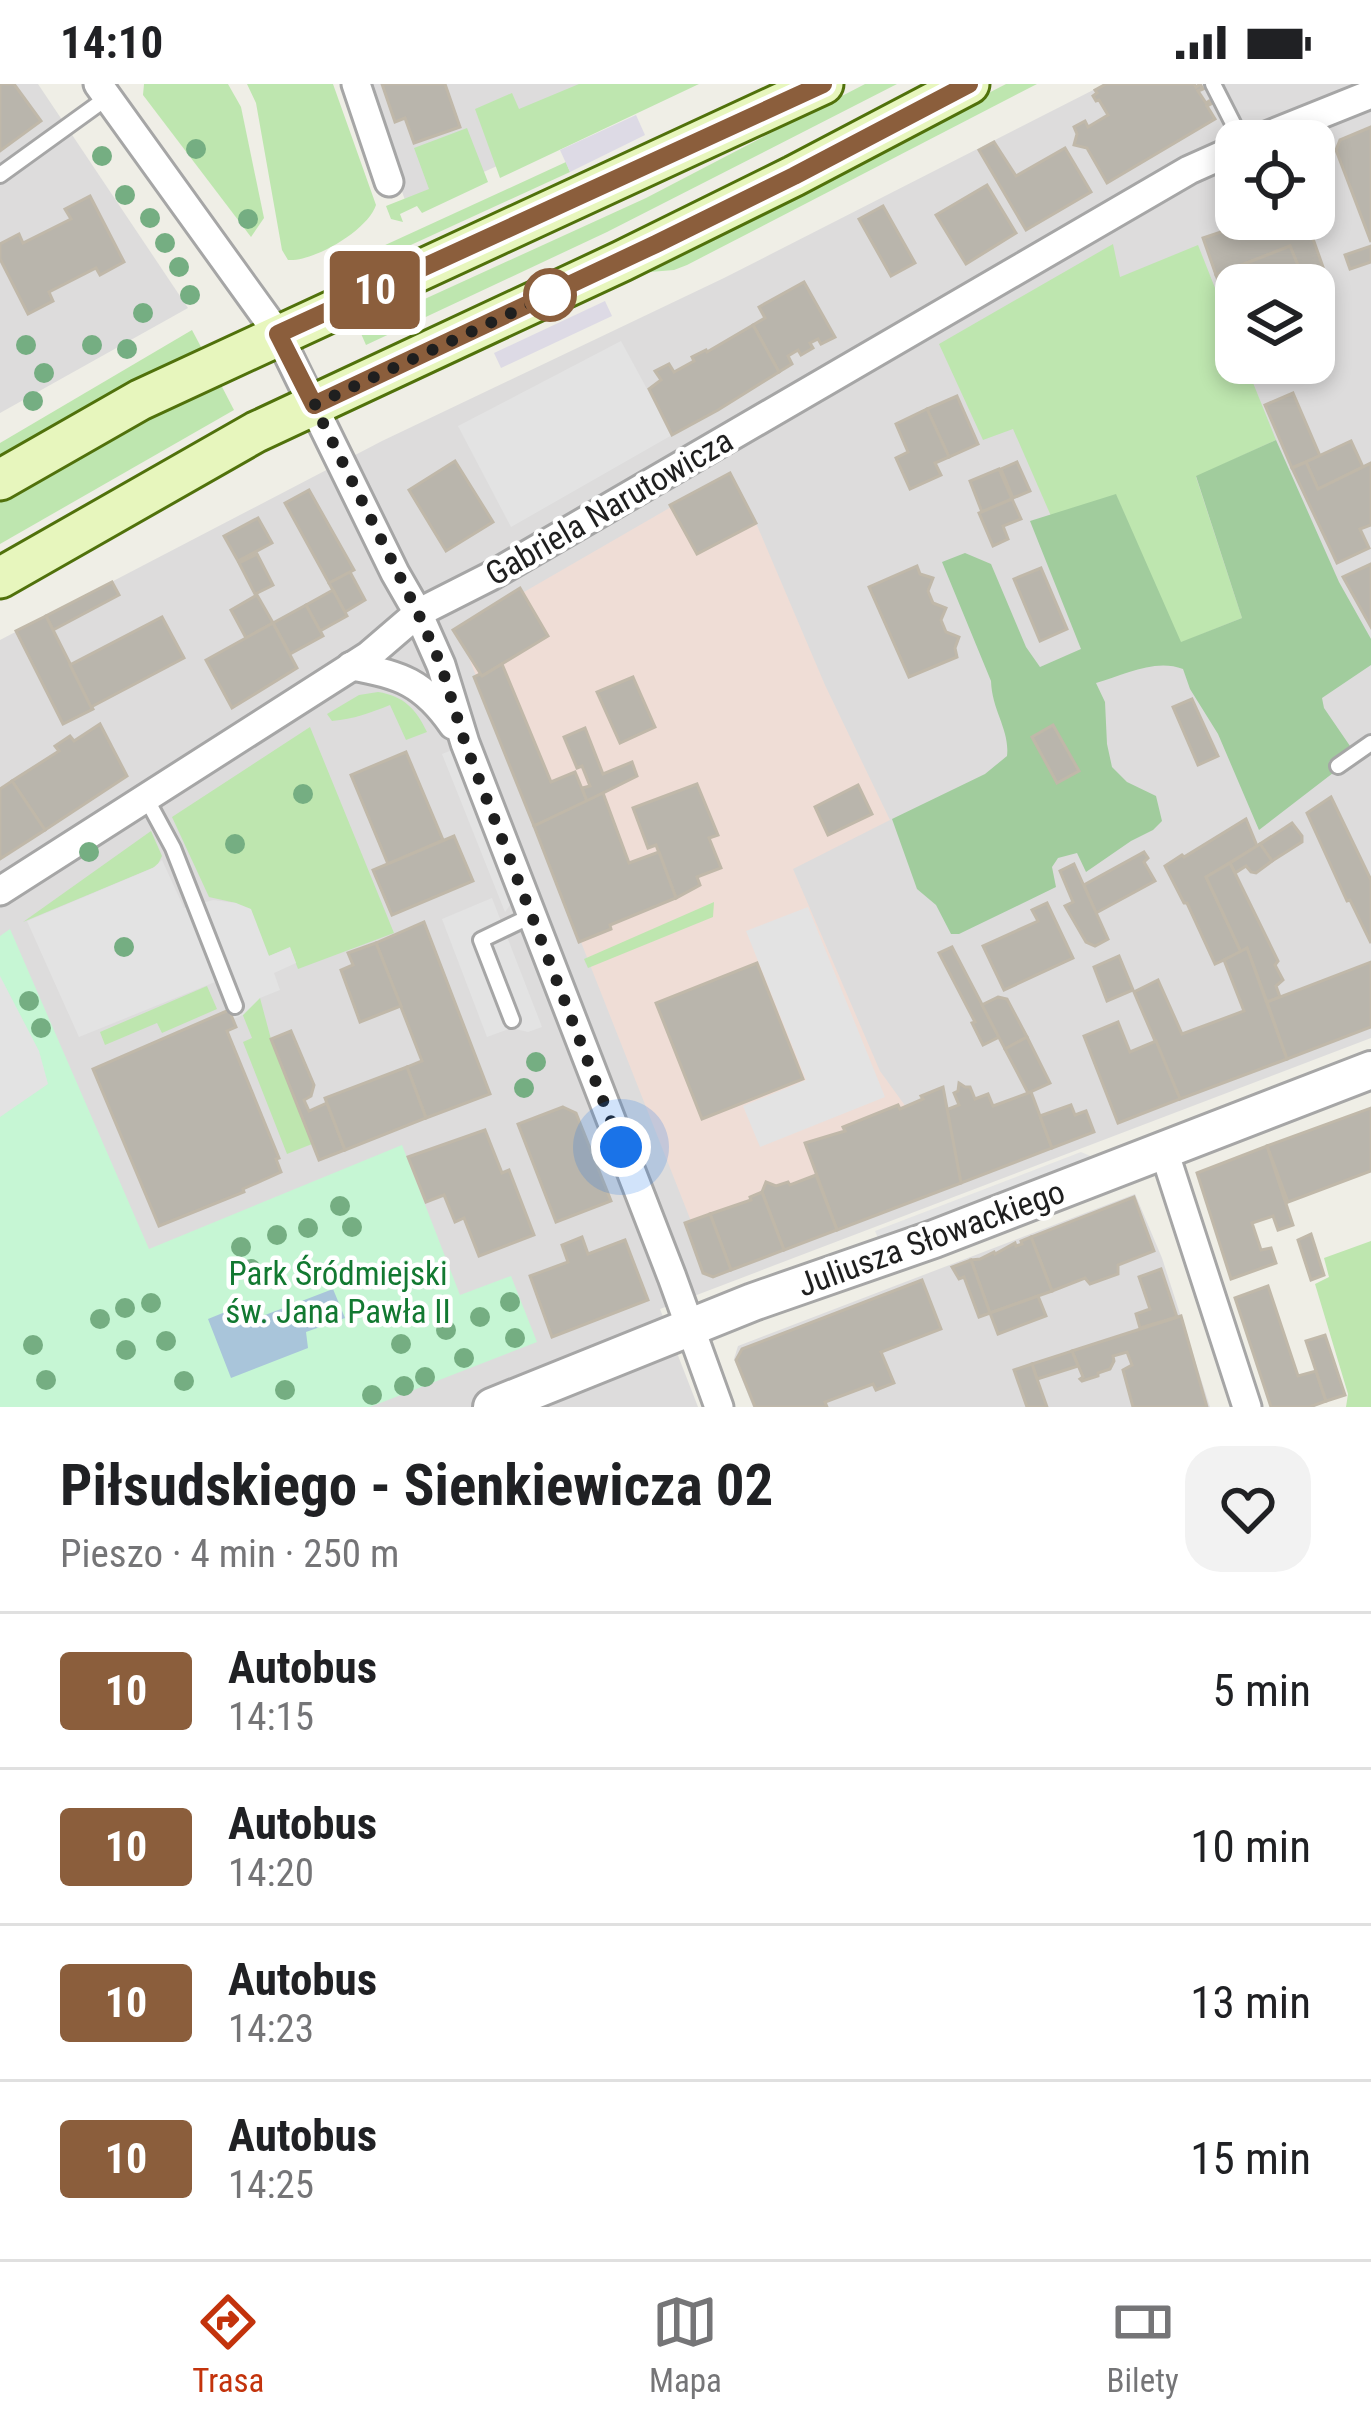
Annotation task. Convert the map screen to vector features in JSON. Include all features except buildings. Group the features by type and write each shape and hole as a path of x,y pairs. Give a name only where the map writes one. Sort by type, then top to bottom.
{"main road":[{"path":"0,480 140,400 823,84"},
{"path":"0,578 228,447 641,252 969,84"}],"street":[{"path":"356,84 389,182"},
{"path":"103,91 278,334 418,613 719,1407"},
{"path":"1306,120 1371,94"},
{"name":"Gabriela Narutowicza","path":"0,891 375,651 418,613 548,543 1215,158"},
{"path":"351,666 396,675 418,686 465,743"},
{"name":"Juliusza Słowackiego","path":"492,1407 689,1327 934,1239 1371,1070"},
{"path":"1164,1151 1247,1407"}],"lane":[{"path":"1213,84 1231,120"},
{"path":"0,175 103,91"},
{"path":"1338,766 1371,743"},
{"path":"146,798 173,848 235,1006"},
{"path":"512,1020 481,940 531,916"}],"shaded area":[{"path":"0,84 38,84 188,308 0,413"},
{"path":"365,84 682,84 407,206"},
{"path":"1105,84 1371,84 1371,1038 660,1309 698,1407 0,1407 0,640 382,441 724,278"},
{"path":"636,115 645,135 570,172 560,150"},
{"path":"605,301 612,316 501,368 494,353"},
{"path":"621,341 672,435 511,527 458,426"},
{"path":"730,473 890,820 793,869 880,1071 961,1183 713,1277 458,630"},
{"path":"452,750 513,901 505,912 442,754"},
{"path":"162,860 184,908 213,900 251,909 269,956 290,947 296,963 274,973 280,990 260,998 233,1019 215,982 79,1037 27,921"},
{"path":"492,898 542,1027 528,1032 511,1028 487,1037 442,919"},
{"path":"808,907 885,1097 760,1147 743,1106 806,1080 746,931"},
{"path":"0,976 39,1051 48,1084 0,1117"},
{"path":"1081,1152 1100,1160 880,1243 875,1231"},
{"path":"1135,1194 1162,1258 1210,1407 753,1407 734,1359 738,1346"}],"green space":[{"path":"144,84 228,84 241,107 264,218 251,237 143,95"},
{"path":"247,84 333,84 376,205 351,234 312,256 288,260 282,250 256,103"},
{"path":"579,84 699,84 500,178 475,109 512,93 519,109"},
{"path":"865,84 897,84 607,232 366,345 359,329 646,198"},
{"path":"1006,84 1037,84 687,265 650,272 668,259"},
{"path":"467,128 488,182 422,213 417,206 400,214 403,222 391,219 386,206 429,189 414,148"},
{"path":"566,162 570,172 341,277 346,263"},
{"path":"1113,244 1120,277 1198,245 1215,288 1215,384 1253,384 1276,440 1196,477 1242,618 1180,643 1116,495 1051,516 1013,429 983,440 939,344"},
{"path":"192,330 201,347 197,353 0,458 0,443"},
{"path":"220,383 234,410 0,544 0,500 135,423"},
{"path":"1276,440 1339,582 1371,639 1371,665 1322,698 1350,746 1329,762 1333,773 1259,830 1218,734 1183,669 1151,666 1096,683 1105,702 1112,767 1127,782 1156,796 1162,821 1086,872 1077,853 1058,858 1052,867 1056,887 951,934 936,905 917,889 892,819 985,774 1007,756 1007,747 991,681 942,562 965,553 991,564 1026,647 1040,667 1081,649 1030,521 1116,494 1181,642 1242,618 1196,476"},
{"path":"378,692 408,705 427,732 406,740 390,705 340,720 332,721 327,714 359,695"},
{"path":"310,727 394,933 298,969 290,948 269,956 236,903 209,897 172,817"},
{"path":"151,831 162,856 157,866 23,922"},
{"path":"714,902 713,917 588,968 584,959"},
{"name":"Park Śródmiejski św. Jana Pawła II","path":"10,929 149,1249 402,1145 460,1295 511,1276 537,1342 370,1407 0,1407 0,936"},
{"path":"207,986 217,1009 162,1033 157,1023 105,1045 100,1032"},
{"path":"232,988 260,998 312,1144 287,1154 243,1042 252,1038"},
{"path":"1371,1241 1371,1407 1346,1407 1348,1394 1315,1284 1329,1277 1324,1258"}],"water":[{"path":"333,1289 345,1318 306,1332 308,1348 231,1378 208,1319 235,1308 239,1325"}],"bus line":[{"name":"10","path":"823,84 278,334 314,405 656,244 969,84"}],"route":[{"path":"550,295 314,405 441,665 465,743 621,1147"}]}
